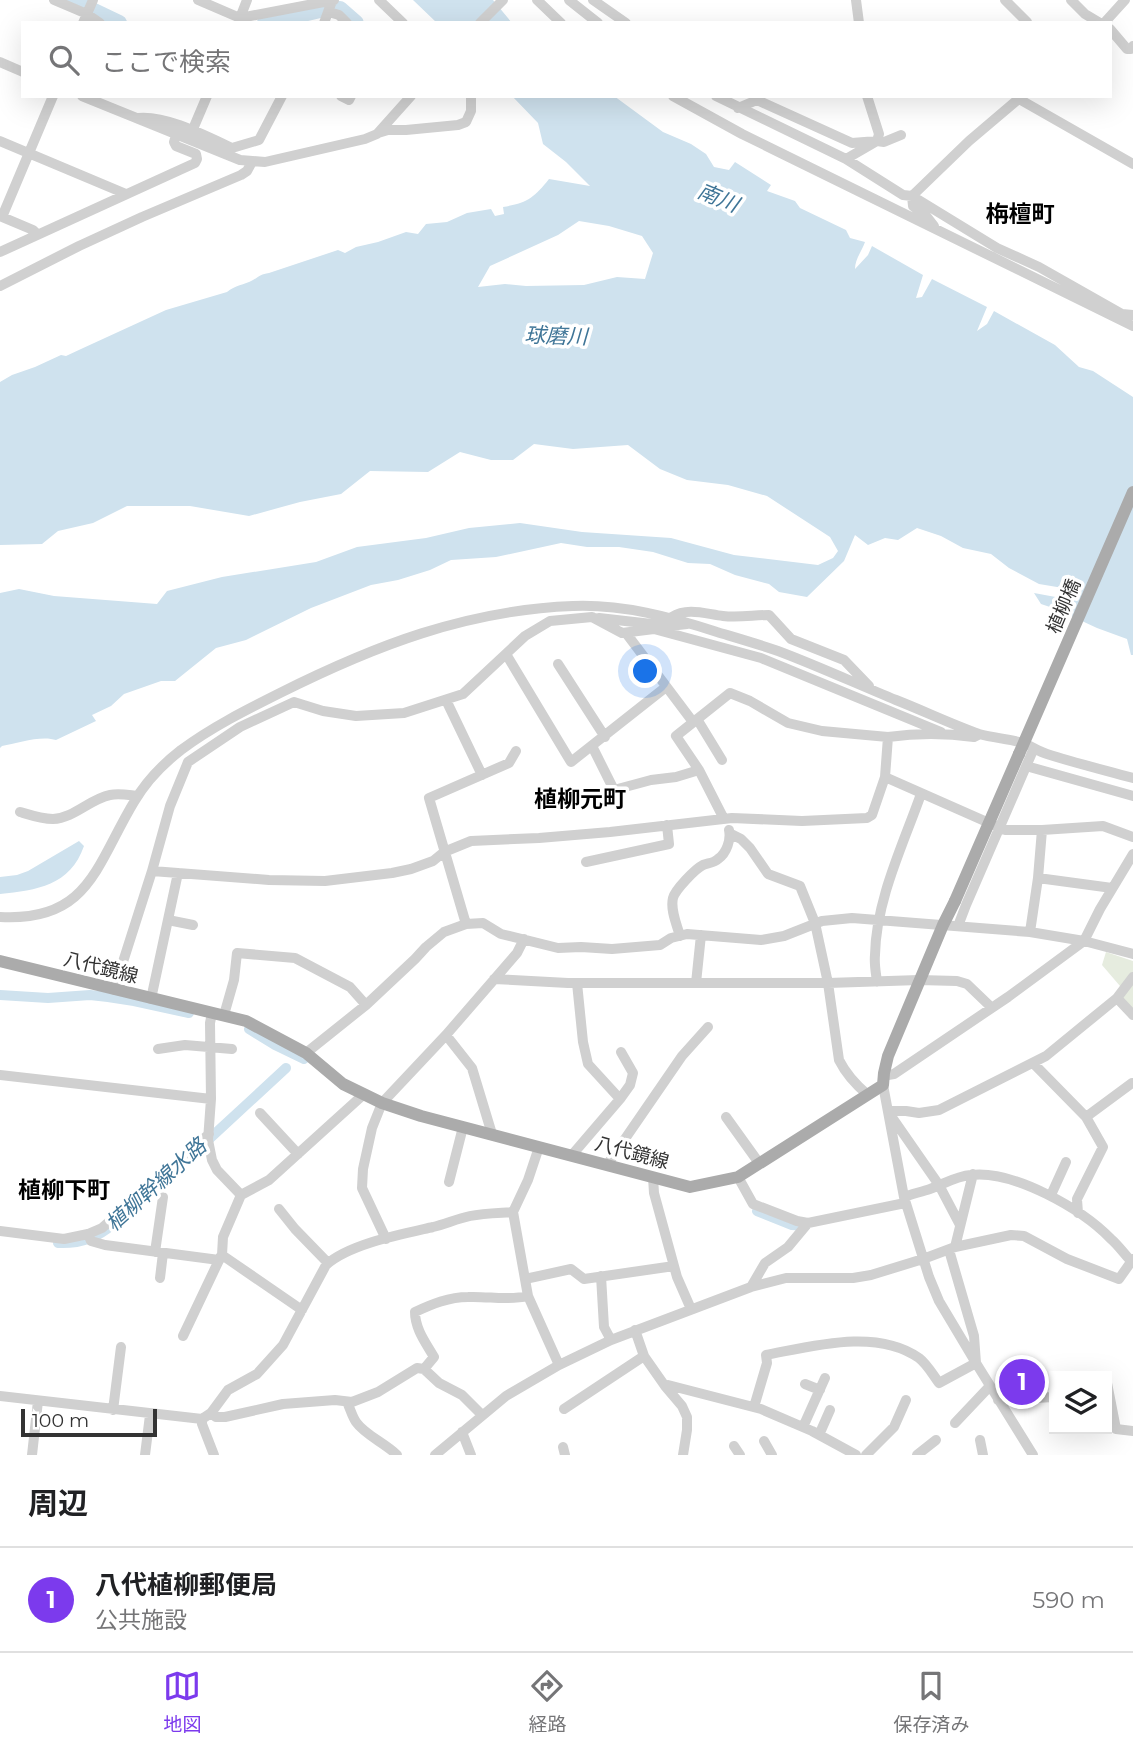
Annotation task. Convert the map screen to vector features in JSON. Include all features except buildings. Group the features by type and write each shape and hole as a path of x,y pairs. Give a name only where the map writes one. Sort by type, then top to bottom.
{"main road":[{"name":"植柳橋","path":"1026,745 1133,492"},
{"path":"883,1079 888,1056 919,980 1026,745"},
{"name":"八代鏡線","path":"0,961 246,1021 306,1054 343,1084 382,1103 421,1116 690,1187 738,1177 868,1095 883,1079"}],"street":[{"path":"54,0 88,11"},
{"path":"198,0 239,20 330,9 345,21"},
{"path":"239,20 247,0"},
{"path":"379,0 401,21"},
{"path":"482,21 503,0"},
{"path":"537,0 559,21"},
{"path":"569,0 595,21"},
{"path":"593,0 623,21"},
{"path":"856,0 859,21"},
{"path":"1005,0 1026,21"},
{"path":"1071,0 1085,14 1100,21"},
{"path":"1106,21 1125,0"},
{"path":"1112,31 1127,48 1133,46"},
{"path":"0,62 21,71"},
{"path":"37,234 1,217 52,98"},
{"path":"87,98 176,135 191,135 232,148 259,140 281,98"},
{"path":"191,135 206,98"},
{"path":"377,134 409,98"},
{"path":"135,118 152,117 240,160 265,162 365,139 388,130 458,125 466,121 471,111 471,98"},
{"path":"677,98 742,134 1133,326"},
{"path":"720,98 849,157 902,195 912,196 997,248 1039,267 1122,314 1133,315"},
{"path":"849,157 877,141 879,134 868,98"},
{"path":"912,196 1019,98"},
{"path":"1022,98 1133,164"},
{"path":"738,108 757,100 852,143 884,142 901,135"},
{"path":"0,252 195,163 196,154 176,146 176,135"},
{"path":"838,135 849,157"},
{"path":"0,141 125,194"},
{"path":"0,286 104,234 241,175 252,162"},
{"path":"912,196 913,206 927,217 934,227 975,234"},
{"path":"0,917 27,918 48,913 68,903 94,875 138,796 178,753 222,722 366,653 446,625 502,613 576,606 624,609 671,622"},
{"path":"592,617 626,634 654,629 671,622 678,613 769,615 791,639 844,660 874,690"},
{"path":"188,762 240,727 294,702 323,711 356,716 404,713 463,694 525,636 550,621 592,617 692,624 780,652 981,734 1026,745 1133,780"},
{"path":"654,629 761,658 946,734"},
{"path":"626,634 695,721 722,760"},
{"path":"506,654 571,762 666,687"},
{"path":"558,664 605,737"},
{"path":"868,1095 844,1070 839,1060 828,983 815,923 800,886 768,874 750,848 731,834 699,770 676,736 730,693 788,723 822,731 888,737 912,733 974,737 981,734"},
{"path":"446,700 482,775"},
{"path":"114,990 167,816 188,762 222,722"},
{"path":"152,871 270,880 325,881 411,869 433,862 444,852 471,841 610,832 725,819 802,821 867,818 872,815 885,777 888,737"},
{"path":"958,926 1026,766 1026,745"},
{"path":"592,746 614,790 699,770"},
{"path":"466,924 429,798 509,762 516,751"},
{"path":"1026,766 1133,796"},
{"path":"885,777 1005,830 1103,826 1133,837"},
{"path":"877,982 874,955 878,920 921,794"},
{"path":"20,812 54,819 67,816 108,795 138,796"},
{"path":"586,862 669,844 667,825"},
{"path":"1031,932 1042,830"},
{"path":"680,936 673,912 673,897 694,871 719,859 731,834"},
{"path":"1033,1455 975,1363 939,1301 929,1278 905,1200 883,1079 894,1074 1084,941 1133,853"},
{"path":"150,999 177,873"},
{"path":"1038,878 1112,888"},
{"path":"306,1054 366,1005 444,932 466,924 483,923 501,934 558,948 612,949 660,945 671,938 687,934 761,940 784,936 815,923 852,918 1031,932 1084,941 1133,954"},
{"path":"168,920 192,925"},
{"path":"696,983 701,935"},
{"path":"386,1239 362,1188 363,1169 372,1128 382,1103 517,953 524,939"},
{"path":"241,1195 212,1160 208,1140 211,1099 210,1023 218,1014 234,980 237,953 295,958 350,987 366,1005"},
{"path":"888,1111 919,1113 939,1110 1046,1056 1116,998 1133,976"},
{"path":"494,979 577,983 828,983 919,980 963,982 991,1007"},
{"path":"577,983 588,1064 620,1099"},
{"path":"1116,998 1133,1015"},
{"path":"607,1165 682,1056 708,1027"},
{"path":"446,1035 472,1068 492,1135"},
{"path":"158,1049 185,1045 232,1049"},
{"path":"572,1155 630,1085 633,1073 621,1052"},
{"path":"1033,1063 1086,1117 1103,1147 1077,1199 1078,1213"},
{"path":"0,1076 211,1099"},
{"path":"1086,1117 1132,1083"},
{"path":"183,1336 221,1257 223,1237 241,1195 269,1180 364,1094"},
{"path":"888,1111 939,1185 960,1225"},
{"path":"260,1113 298,1154"},
{"path":"726,1116 759,1163"},
{"path":"449,1182 463,1127"},
{"path":"89,1238 209,1134"},
{"path":"539,1147 513,1212 528,1296 559,1365"},
{"path":"1051,1195 1066,1162"},
{"path":"973,1174 952,1248 975,1336 975,1363"},
{"path":"435,1455 506,1396 559,1365 635,1330 751,1287 786,1278 853,1278 871,1275 952,1248 1011,1235 1024,1236 1067,1259 1119,1279 1132,1261 1111,1238 1051,1195 1014,1181 986,1175 973,1174 956,1178 905,1200 808,1223 753,1204 738,1177"},
{"path":"653,1177 654,1193 674,1266 691,1309"},
{"path":"160,1278 163,1197"},
{"path":"279,1209 328,1262"},
{"path":"214,1455 202,1424 206,1416 228,1390 250,1379 283,1345 328,1262 334,1257 352,1249 468,1217 513,1212"},
{"path":"751,1287 765,1263 788,1247 808,1223"},
{"path":"0,1231 64,1239 89,1238 159,1252 221,1257 302,1310"},
{"path":"525,1279 571,1269 584,1279 674,1266"},
{"path":"601,1276 604,1327 611,1340"},
{"path":"424,1369 434,1357 422,1337 415,1320 415,1312 436,1302 453,1298 510,1300 528,1296"},
{"path":"635,1330 643,1356 682,1406 687,1418 683,1455"},
{"path":"754,1407 767,1363 766,1355 845,1342 892,1344 921,1359 939,1383 975,1363"},
{"path":"113,1410 121,1347"},
{"path":"564,1409 643,1356"},
{"path":"0,1396 149,1415 225,1417 283,1404 352,1402 378,1392 417,1368 424,1369 439,1383 462,1395 482,1415"},
{"path":"803,1427 825,1378"},
{"path":"805,1384 820,1390"},
{"path":"665,1386 754,1407 803,1427 856,1455"},
{"path":"955,1423 990,1386"},
{"path":"998,1400 1049,1397"},
{"path":"866,1455 894,1427 906,1400"},
{"path":"32,1455 38,1401"},
{"path":"347,1402 362,1429 397,1455"},
{"path":"1112,1409 1116,1429 1133,1431"},
{"path":"819,1435 830,1410"},
{"path":"145,1455 149,1415"},
{"path":"462,1432 471,1455"},
{"path":"917,1455 936,1440"},
{"path":"980,1440 983,1455"},
{"path":"764,1441 772,1455"}],"shaded area":[{"path":"1106,952 1133,961 1133,1012 1120,999 1120,986 1102,965"}],"water":[{"path":"413,0 493,0 510,21 435,21"},
{"path":"514,98 617,98 663,132 706,154 714,167 729,170 735,162 771,185 767,191 795,201 800,208 846,230 850,238 865,242 855,269 868,255 872,246 923,275 916,298 922,297 932,279 987,307 977,331 987,324 994,311 1055,345 1079,367 1093,371 1133,397 1133,655 1127,639 1041,604 1034,593 1061,598 1063,588 1039,584 1009,568 991,554 963,548 941,536 917,528 898,540 885,538 868,545 855,535 844,561 807,597 779,592 769,584 735,575 710,564 688,563 653,552 619,547 587,547 561,543 496,557 451,560 398,580 371,585 311,608 246,640 216,648 175,681 161,681 124,694 111,706 92,715 96,721 56,740 37,739 0,748 0,593 19,589 54,596 157,604 167,591 222,577 316,562 357,547 426,538 469,528 520,523 582,532 671,538 734,555 818,565 833,558 838,551 830,537 767,496 728,485 687,480 660,469 628,445 573,449 534,444 513,460 491,460 460,452 428,472 370,471 341,494 249,516 190,506 127,506 93,523 58,531 42,544 0,545 0,382 61,355 66,356 166,310 227,292 264,274 338,250 345,253 406,232 418,234 426,224 447,222 467,213 491,209 495,216 504,214 503,207 529,199 549,179 590,186 543,144 538,123","holes":["579,221 642,236 653,253 645,279 617,277 584,285 505,284 478,287 490,266 558,235"]},
{"path":"79,841 84,846 78,859 61,878 39,888 0,894 0,877 28,871"}],"waterway":[{"path":"71,0 115,21"},
{"path":"273,21 320,10 340,9 354,21"},
{"path":"0,995 48,998 90,995 189,1013"},
{"path":"249,1029 304,1059"},
{"name":"植柳幹線水路","path":"207,1141 286,1068"},
{"name":"植柳幹線水路","path":"757,1211 792,1225 805,1226"},
{"name":"植柳幹線水路","path":"58,1243 87,1240 112,1225"}],"place":[{"name":"八代植柳郵便局","path":"1022,1382"}],"district":[{"name":"栴檀町","path":"1020,214"},
{"name":"植柳元町","path":"580,799"},
{"name":"植柳下町","path":"64,1190"}],"water label":[{"name":"南川","path":"718,198"},
{"name":"球磨川","path":"556,336"}]}
